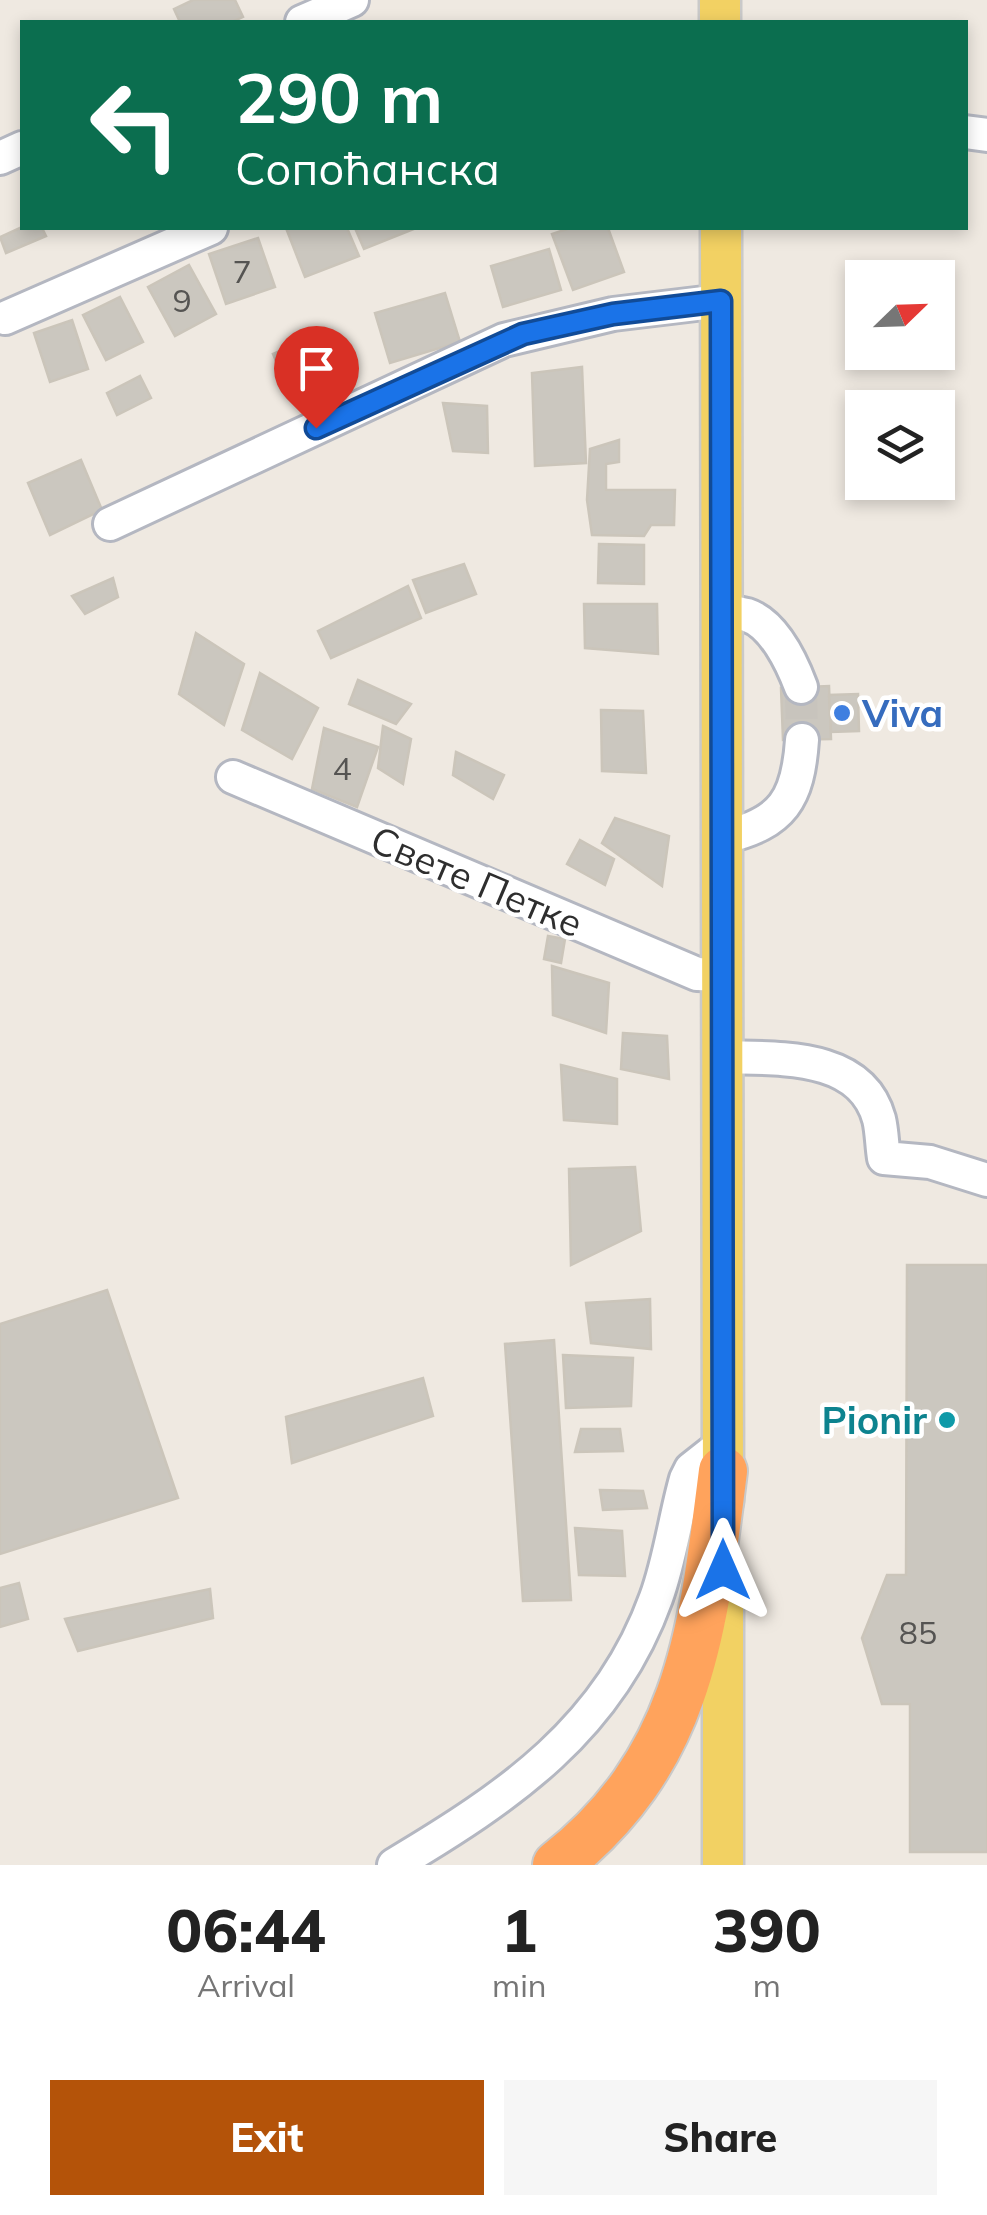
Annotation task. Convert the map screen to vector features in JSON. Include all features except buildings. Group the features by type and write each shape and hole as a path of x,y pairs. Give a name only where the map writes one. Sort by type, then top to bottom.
{"highway":[{"path":"556,1865 598,1828 631,1791 673,1717 700,1630 724,1457"}],"main road":[{"path":"721,230 722,1865"}],"street":[{"path":"307,20 352,0"},
{"path":"5,318 206,230"},
{"path":"110,524 504,340 613,314 721,301"},
{"path":"723,610 749,616 762,624 780,646 800,687"},
{"path":"724,837 759,827 778,813 790,798 800,770 802,740"},
{"name":"Свете Петке","path":"233,778 698,974 724,975"},
{"path":"724,1057 809,1060 843,1075 863,1087 871,1102 878,1118 884,1158 930,1162 987,1180"},
{"path":"394,1865 534,1772 573,1736 601,1702 641,1635 656,1597 691,1469 724,1457"}],"tunnel":[{"path":"801,687 802,740"}],"place":[{"name":"Viva","path":"842,713"},
{"name":"Pionir","path":"947,1420"}],"route":[{"path":"316,428 523,334 613,314 721,301 723,1570"}]}
